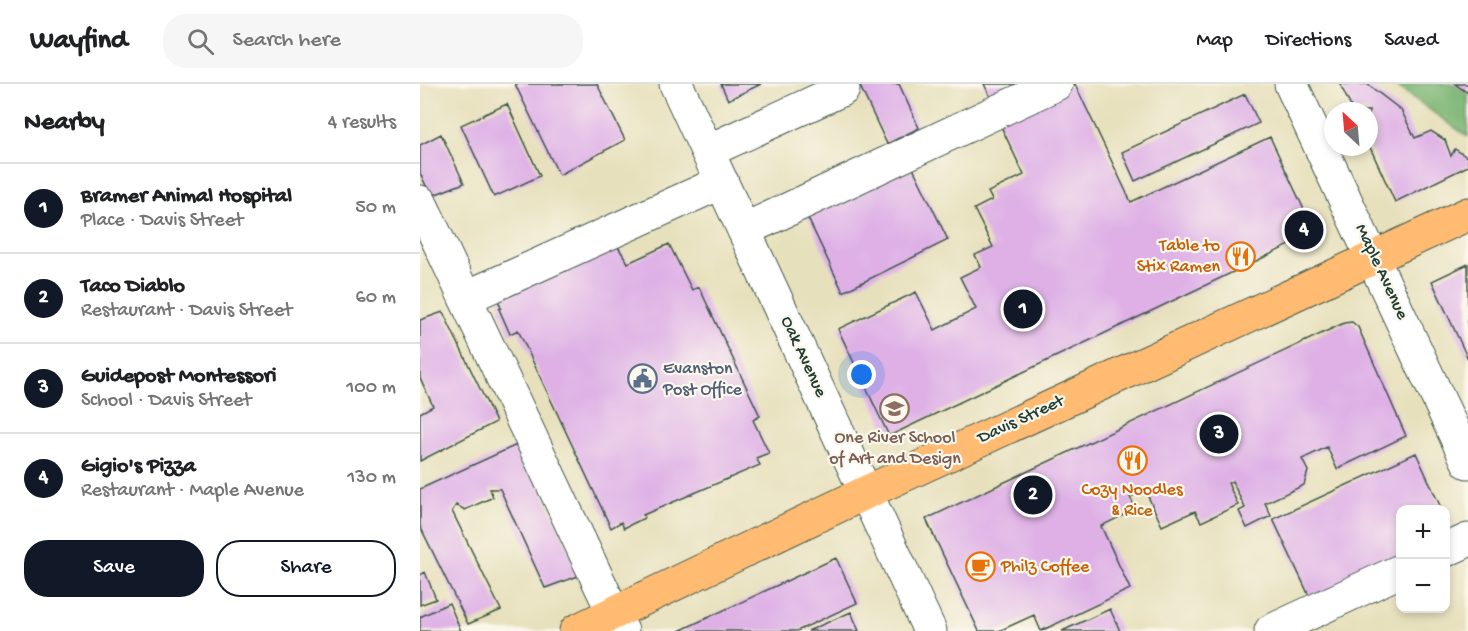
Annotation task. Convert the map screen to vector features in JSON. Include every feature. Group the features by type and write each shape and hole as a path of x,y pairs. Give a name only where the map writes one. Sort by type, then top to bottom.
{"main road":[{"name":"Davis Street","path":"576,631 618,622 865,493 1468,214"}],"street":[{"name":"Oak Avenue","path":"676,84 930,631"},
{"path":"744,230 1056,84"},
{"name":"Maple Avenue","path":"1291,84 1374,257 1468,462"},
{"path":"708,151 843,88"},
{"path":"465,298 722,182"},
{"path":"420,202 432,256 465,298 618,622"},
{"path":"1450,548 1468,540"},
{"path":"1271,631 1396,573"}],"green space":[{"path":"1394,84 1455,84 1468,93 1468,137"}],"building":[{"path":"515,84 597,84 625,140 559,175"},
{"path":"721,84 761,84 728,100"},
{"path":"859,84 899,84 919,128 887,144"},
{"path":"984,84 1027,84 992,100"},
{"path":"1075,84 1131,202 1270,137 1315,233 889,436 838,329 916,292 935,330 976,309 960,277 981,267 975,255 993,247 974,209 992,200 988,192 1024,175 998,120"},
{"path":"1340,84 1367,84 1401,110 1415,138 1431,131 1445,140 1451,156 1455,149 1468,158 1468,166 1395,202 1374,156 1378,156 1378,102 1349,102"},
{"path":"1455,84 1468,84 1468,93"},
{"path":"1245,94 1259,123 1135,181 1122,152"},
{"path":"507,104 540,176 494,197 461,125"},
{"path":"441,134 464,183 431,196 420,173 420,145"},
{"path":"910,162 948,240 843,292 805,212"},
{"name":"Evanston Post Office","path":"615,242 628,263 669,244 692,290 699,287 760,416 753,420 769,453 756,458 760,465 643,515 644,518 624,528 621,522 611,528 518,330 510,334 499,309 501,308 498,300"},
{"path":"1468,264 1468,359 1432,281"},
{"path":"443,312 496,422 420,461 420,413 433,406 420,378 420,320"},
{"path":"1352,322 1358,327 1406,436 1337,469 1327,447 1302,459 1308,471 1304,485 1265,503 1271,516 1247,528 1239,511 1245,508 1232,481 1228,483 1238,505 1201,522 1195,511 1162,526 1145,490 1130,497 1136,509 1101,526 1130,589 1041,631 1034,615 999,631 979,631 926,519 1344,323"},
{"path":"521,443 581,575 545,588 500,489 490,489 493,497 465,510 456,505 452,511 501,610 468,624 420,526 420,489"},
{"path":"1416,453 1440,505 1396,505 1396,564 1312,602 1273,519"},
{"path":"836,558 857,603 797,631 679,631"},
{"path":"425,572 436,599 420,605 420,575"},
{"path":"449,603 461,631 420,631 420,617"},
{"path":"1110,609 1120,631 1062,631"},
{"path":"851,612 859,631 808,631"}],"place":[{"name":"Gigio's Pizza","path":"1304,230"},
{"name":"Table to Stix Ramen","path":"1241,256"},
{"name":"Bramer Animal Hospital","path":"1023,309"},
{"name":"Evanston Post Office","path":"642,379"},
{"name":"One River School of Art and Design","path":"895,409"},
{"name":"Guidepost Montessori","path":"1219,434"},
{"name":"Cozy Noodles & Rice","path":"1132,461"},
{"name":"Taco Diablo","path":"1033,495"},
{"name":"Philz Coffee","path":"980,567"}]}
